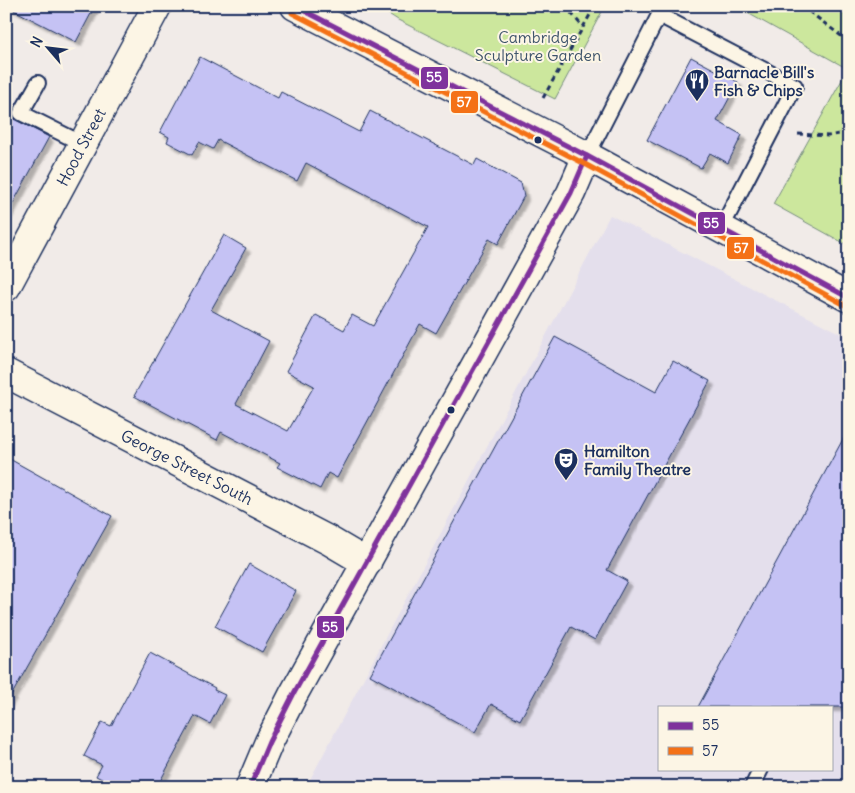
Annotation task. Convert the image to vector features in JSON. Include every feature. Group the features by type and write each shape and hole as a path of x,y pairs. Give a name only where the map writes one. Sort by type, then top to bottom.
{"main road":[{"name":"Hood Street","path":"6,287 157,6"},
{"path":"296,6 587,156 849,298"},
{"path":"250,787 289,702 571,193 587,156"},
{"name":"George Street South","path":"6,373 320,536 367,563"}],"lane":[{"path":"587,156 659,15 796,86 721,229"},
{"path":"38,83 21,114 83,144"},
{"path":"752,787 760,770"}],"path":[{"path":"565,6 584,27"},
{"path":"542,98 595,6"},
{"path":"802,6 849,42"},
{"path":"772,132 828,136 849,132"}],"shaded area":[{"path":"610,215 849,338 849,787 306,787"}],"green space":[{"name":"Cambridge Sculpture Garden","path":"376,6 605,6 555,99 398,20"},
{"path":"735,6 849,6 849,246 773,204 848,69"}],"building":[{"path":"6,6 95,6 76,42"},
{"path":"200,57 278,98 281,92 359,132 370,111 474,165 477,159 521,183 524,196 498,244 489,239 436,333 420,324 337,478 328,473 320,489 277,467 280,463 221,432 217,440 134,396 224,235 246,248 211,310 269,341 236,404 288,431 314,386 286,371 316,315 344,330 352,315 373,326 428,227 306,163 297,181 218,140 213,149 199,142 192,155 167,142 169,137 160,132"},
{"name":"Barnacle Bill's Fish & Chips","path":"691,57 738,82 717,121 742,135 728,163 710,153 701,168 647,140"},
{"path":"6,115 49,137 6,216"},
{"name":"Hamilton Family Theatre","path":"555,337 656,392 673,361 710,381 607,570 627,581 595,640 571,627 520,720 491,704 475,732 370,675"},
{"path":"849,428 849,707 699,706"},
{"path":"6,457 112,516 6,705"},
{"path":"249,564 296,591 262,652 215,626"},
{"path":"150,653 225,695 210,724 195,716 157,787 117,787 96,776 102,765 84,756 102,722 111,726"}],"transit line":[{"name":"55","path":"295,6 587,156 849,298"},
{"name":"57","path":"292,13 583,163 845,305"},
{"name":"55","path":"250,787 269,742 293,695 571,193 587,156"}],"place":[{"name":"Barnacle Bill's Fish & Chips","path":"697,102"},
{"name":"Hamilton Family Theatre","path":"566,481"}]}
